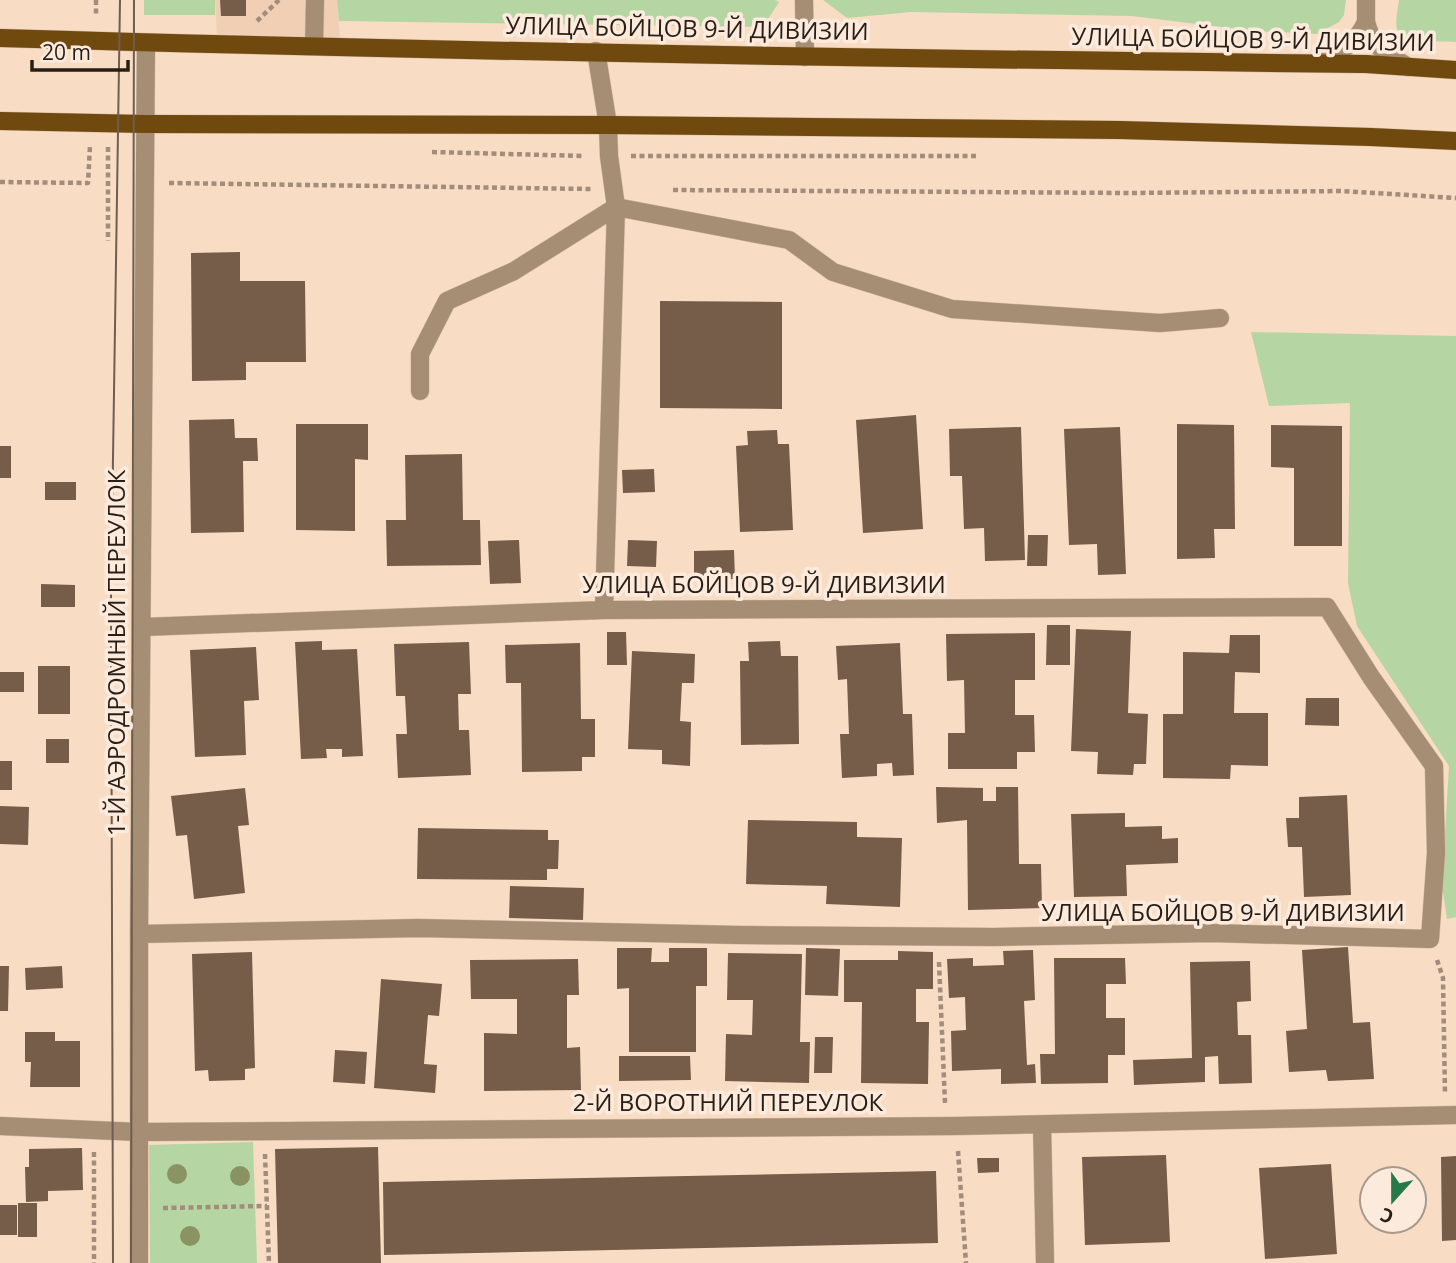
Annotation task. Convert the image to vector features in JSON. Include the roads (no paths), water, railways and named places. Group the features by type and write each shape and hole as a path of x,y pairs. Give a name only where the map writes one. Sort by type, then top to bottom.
{"main road":[{"name":"УЛИЦА БОЙЦОВ 9-Й ДИВИЗИИ","path":"0,38 805,57 1366,64 1456,70"},
{"path":"0,121 1120,130 1371,136 1456,141"}],"street":[{"path":"314,46 315,0"},
{"path":"804,0 805,57"},
{"path":"1366,0 1366,64"},
{"path":"1320,64 1350,46 1360,36 1366,22"},
{"path":"1366,22 1376,46 1408,67"},
{"name":"1-Й АЭРОДРОМНЫЙ ПЕРЕУЛОК","path":"139,1263 146,43"},
{"path":"596,51 608,125 615,198 604,610"},
{"path":"421,391 420,354 447,301 514,271 615,198 789,240 833,272 953,309 1160,323 1220,318"},
{"name":"УЛИЦА БОЙЦОВ 9-Й ДИВИЗИИ","path":"139,934 418,928 938,936 1212,933 1430,939 1436,853 1434,766 1371,677 1327,607 604,610 143,627"},
{"name":"2-Й ВОРОТНИЙ ПЕРЕУЛОК","path":"0,1126 139,1132 951,1126 1451,1115"},
{"path":"1042,1125 1045,1263"}],"tram line":[{"path":"113,1263 111,589 120,0"},
{"path":"131,1263 134,0"}]}
